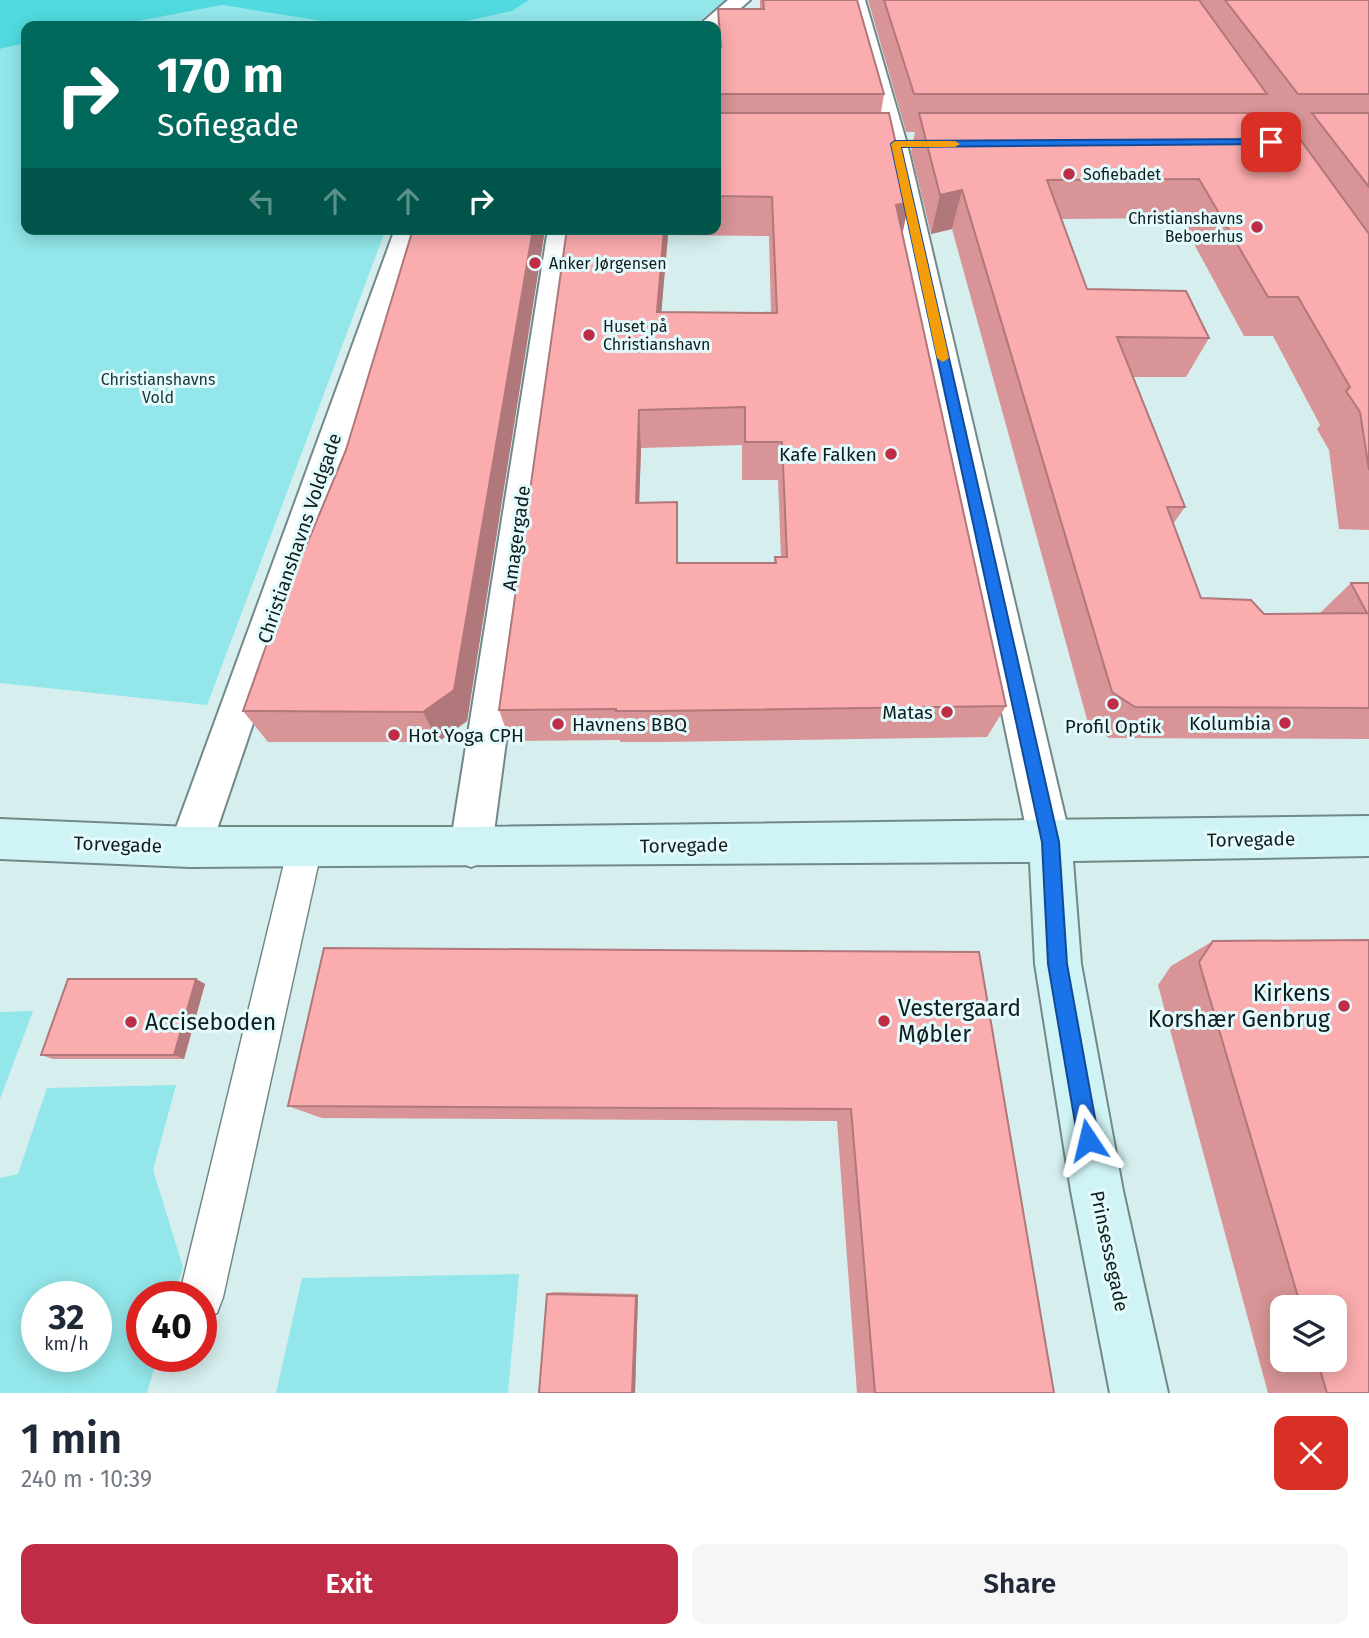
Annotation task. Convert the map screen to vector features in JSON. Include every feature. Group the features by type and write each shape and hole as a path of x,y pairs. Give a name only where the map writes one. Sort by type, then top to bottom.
{"street":[{"path":"714,21 740,0"},
{"name":"Prinsessegade","path":"855,0 895,144 1051,842 1058,964 1097,1191 1139,1393"},
{"name":"Christianshavns Voldgade","path":"190,847 406,235"},
{"name":"Amagergade","path":"471,847 560,235"},
{"name":"Torvegade","path":"0,839 190,847 471,847 1051,842 1369,836"}],"lane":[{"path":"205,1281 305,847"}],"green space":[{"path":"529,0 726,0 699,21 466,21 511,11"},
{"path":"222,5 321,21 139,21"},
{"name":"Christianshavns Vold","path":"21,44 21,235 384,235 207,705 0,683 0,49"},
{"path":"33,1011 0,1099 0,1012"},
{"path":"176,1085 153,1170 183,1267 179,1281 126,1281 126,1372 153,1372 147,1393 0,1393 0,1178 18,1174 47,1088"},
{"path":"519,1274 508,1393 276,1393 302,1278"}],"shaded area":[{"path":"0,0 529,0 512,11 467,21 321,21 222,5 139,21 21,21 21,44 0,49"}],"building":[{"path":"763,0 857,0 884,94 721,94 721,21 718,9 764,9"},
{"path":"884,0 1199,0 1267,94 914,94"},
{"path":"1225,0 1369,0 1369,94 1298,94"},
{"path":"721,113 889,113 909,202 896,205 1006,706 657,711 499,710 566,235 663,235 657,312 777,313 772,197 721,196","holes":["745,407 745,442 782,442 787,557 775,557 776,563 677,563 677,502 636,503 639,410"]},
{"path":"919,113 1281,113 1369,234 1369,470 1360,412 1346,391 1350,387 1298,297 1268,297 1199,179 1047,180 1087,289 1186,291 1209,338 1117,337 1185,507 1167,507 1201,598 1251,600 1264,614 1367,613 1351,583 1369,583 1369,708 1135,707 1112,692 962,190 940,195"},
{"path":"1312,113 1369,113 1369,187"},
{"path":"411,235 532,235 454,690 423,712 243,711 275,621 346,450"},
{"path":"1369,940 1369,1393 1327,1393 1321,1372 1347,1372 1347,1295 1297,1295 1199,962 1213,941"},
{"path":"324,948 979,952 1054,1393 875,1393 851,1109 288,1106"},
{"name":"Acciseboden","path":"68,979 196,979 174,1055 41,1055"},
{"path":"547,1294 636,1296 632,1393 539,1393"}],"slow traffic":[{"path":"943,358 895,144 955,144"}],"place":[{"name":"Sofiebadet","path":"1069,174"},
{"name":"Christianshavns Beboerhus","path":"1257,227"},
{"name":"Anker Jørgensen","path":"535,263"},
{"name":"Huset på Christianshavn","path":"589,335"},
{"name":"Kafe Falken","path":"891,454"},
{"name":"Profil Optik","path":"1113,704"},
{"name":"Matas","path":"947,712"},
{"name":"Kolumbia","path":"1285,723"},
{"name":"Havnens BBQ","path":"558,724"},
{"name":"Hot Yoga CPH","path":"394,735"},
{"name":"Kirkens Korshær Genbrug","path":"1344,1006"},
{"name":"Vestergaard Møbler","path":"884,1021"},
{"name":"Acciseboden","path":"131,1022"}],"route":[{"path":"1088,1140 1058,964 1051,842 895,144 1271,142"}]}
